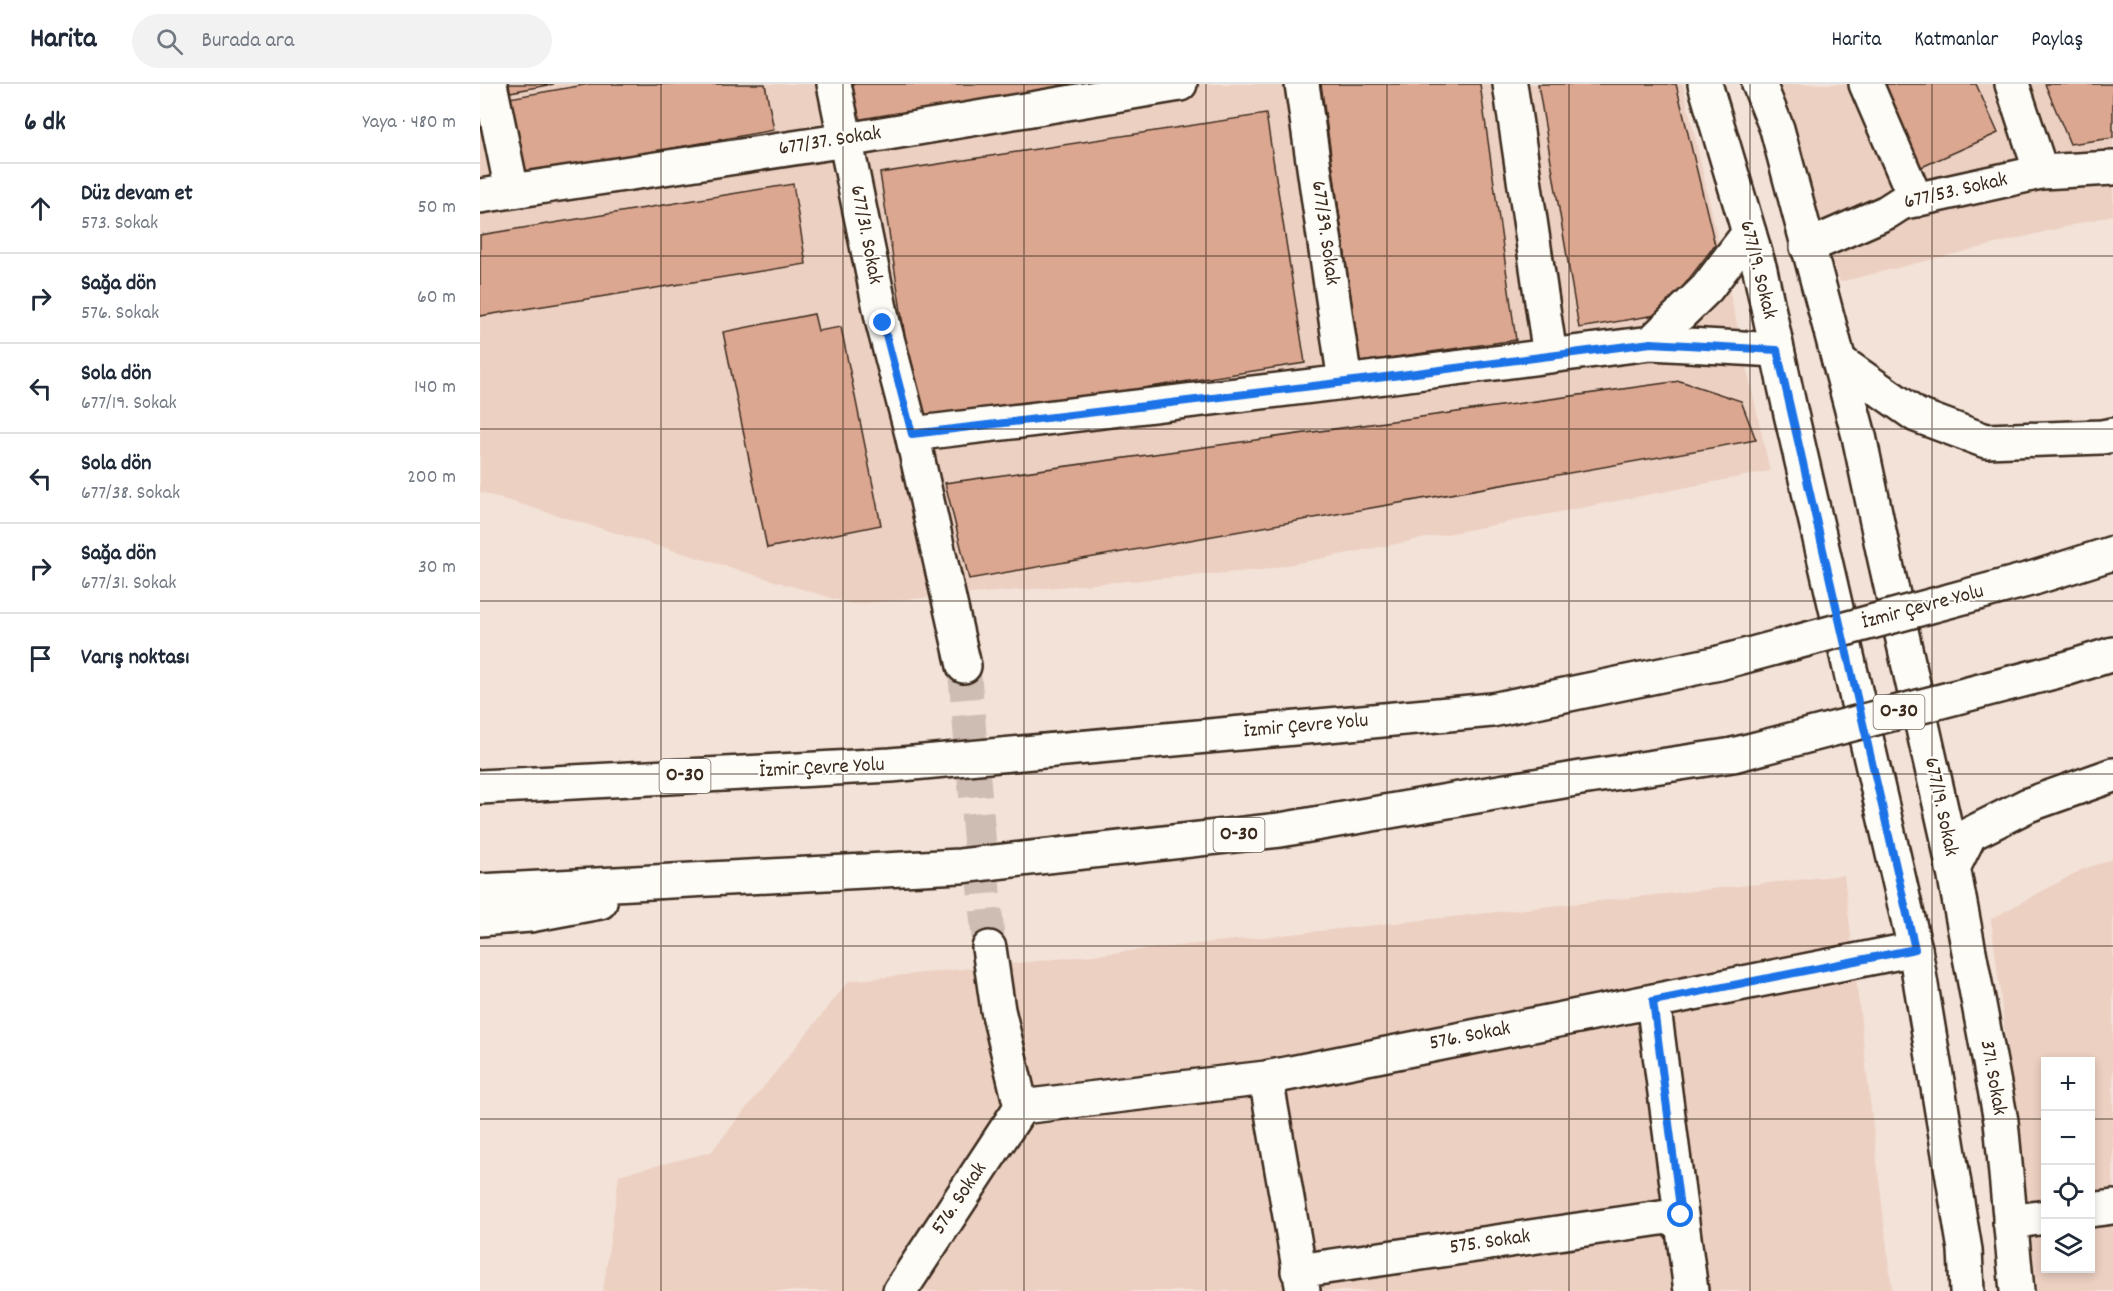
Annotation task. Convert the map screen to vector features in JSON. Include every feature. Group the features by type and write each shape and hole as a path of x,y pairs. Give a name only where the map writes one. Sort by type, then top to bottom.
{"main road":[{"path":"490,84 512,191"},
{"name":"677/31. Sokak","path":"834,84 883,323 912,434 964,666"},
{"name":"677/37. Sokak","path":"480,196 846,140 1180,84"},
{"name":"677/39. Sokak","path":"1302,84 1346,382"},
{"path":"1510,84 1550,356"},
{"name":"677/19. Sokak","path":"1705,84 1760,270 1915,949"},
{"name":"677/19. Sokak","path":"1759,84 1777,129 1859,436 1953,868"},
{"path":"1866,84 1916,200"},
{"path":"2012,84 2041,172"},
{"name":"677/53. Sokak","path":"1807,247 1887,212 1901,203 2041,172 2113,168"},
{"path":"1651,343 1707,288 1749,233"},
{"path":"912,434 1651,343 1777,350"},
{"path":"1839,360 1916,415 1986,441 2113,435"},
{"name":"İzmir Çevre Yolu","path":"480,787 891,765 1492,710 1719,663 2034,578 2113,553"},
{"name":"O-30","path":"480,891 960,866 1280,830 1581,778 1733,755 2065,669 2113,654"},
{"path":"1953,868 1970,834 2028,805 2113,775"},
{"name":"371. Sokak","path":"1953,868 2001,1121 2017,1291"},
{"path":"480,919 530,915 740,877"},
{"path":"989,948 998,1010 1021,1107"},
{"path":"1915,949 1965,1250 1967,1291"},
{"name":"576. Sokak","path":"900,1291 1021,1107 1266,1078 1915,949"},
{"path":"1653,1001 1691,1291"},
{"path":"1266,1078 1301,1281"},
{"path":"2095,1209 2113,1207"},
{"name":"575. Sokak","path":"1301,1281 1681,1215"},
{"path":"2010,1222 2041,1218"}],"shaded area":[{"path":"480,84 1683,84 1770,471 1262,570 851,604 480,492"},
{"path":"1773,84 2113,84 2113,215 1840,282"},
{"path":"2113,859 2113,1291 2037,1291 1991,919 2081,870"},
{"path":"1844,875 1892,1291 603,1291 619,1175 711,1152 849,981"}],"building":[{"path":"509,84 554,84 510,92"},
{"path":"590,84 765,84 774,130 523,175 509,98"},
{"path":"851,84 1088,84 857,122"},
{"path":"1321,84 1480,84 1516,340 1360,362"},
{"path":"1538,84 1676,84 1715,245 1662,314 1579,328"},
{"path":"1877,84 1976,84 1998,133 1915,170"},
{"path":"2045,84 2113,84 2113,138 2070,144"},
{"path":"1266,114 1305,363 918,423 880,173"},
{"path":"793,184 806,264 480,316 480,235"},
{"path":"814,314 818,331 841,327 881,525 767,548 723,332"},
{"path":"1680,381 1741,401 1756,440 969,579 945,483"}],"tunnel":[{"path":"964,666 989,948"}],"route":[{"path":"883,323 912,434 1651,343 1777,350 1915,949 1653,1001 1681,1215"}]}
